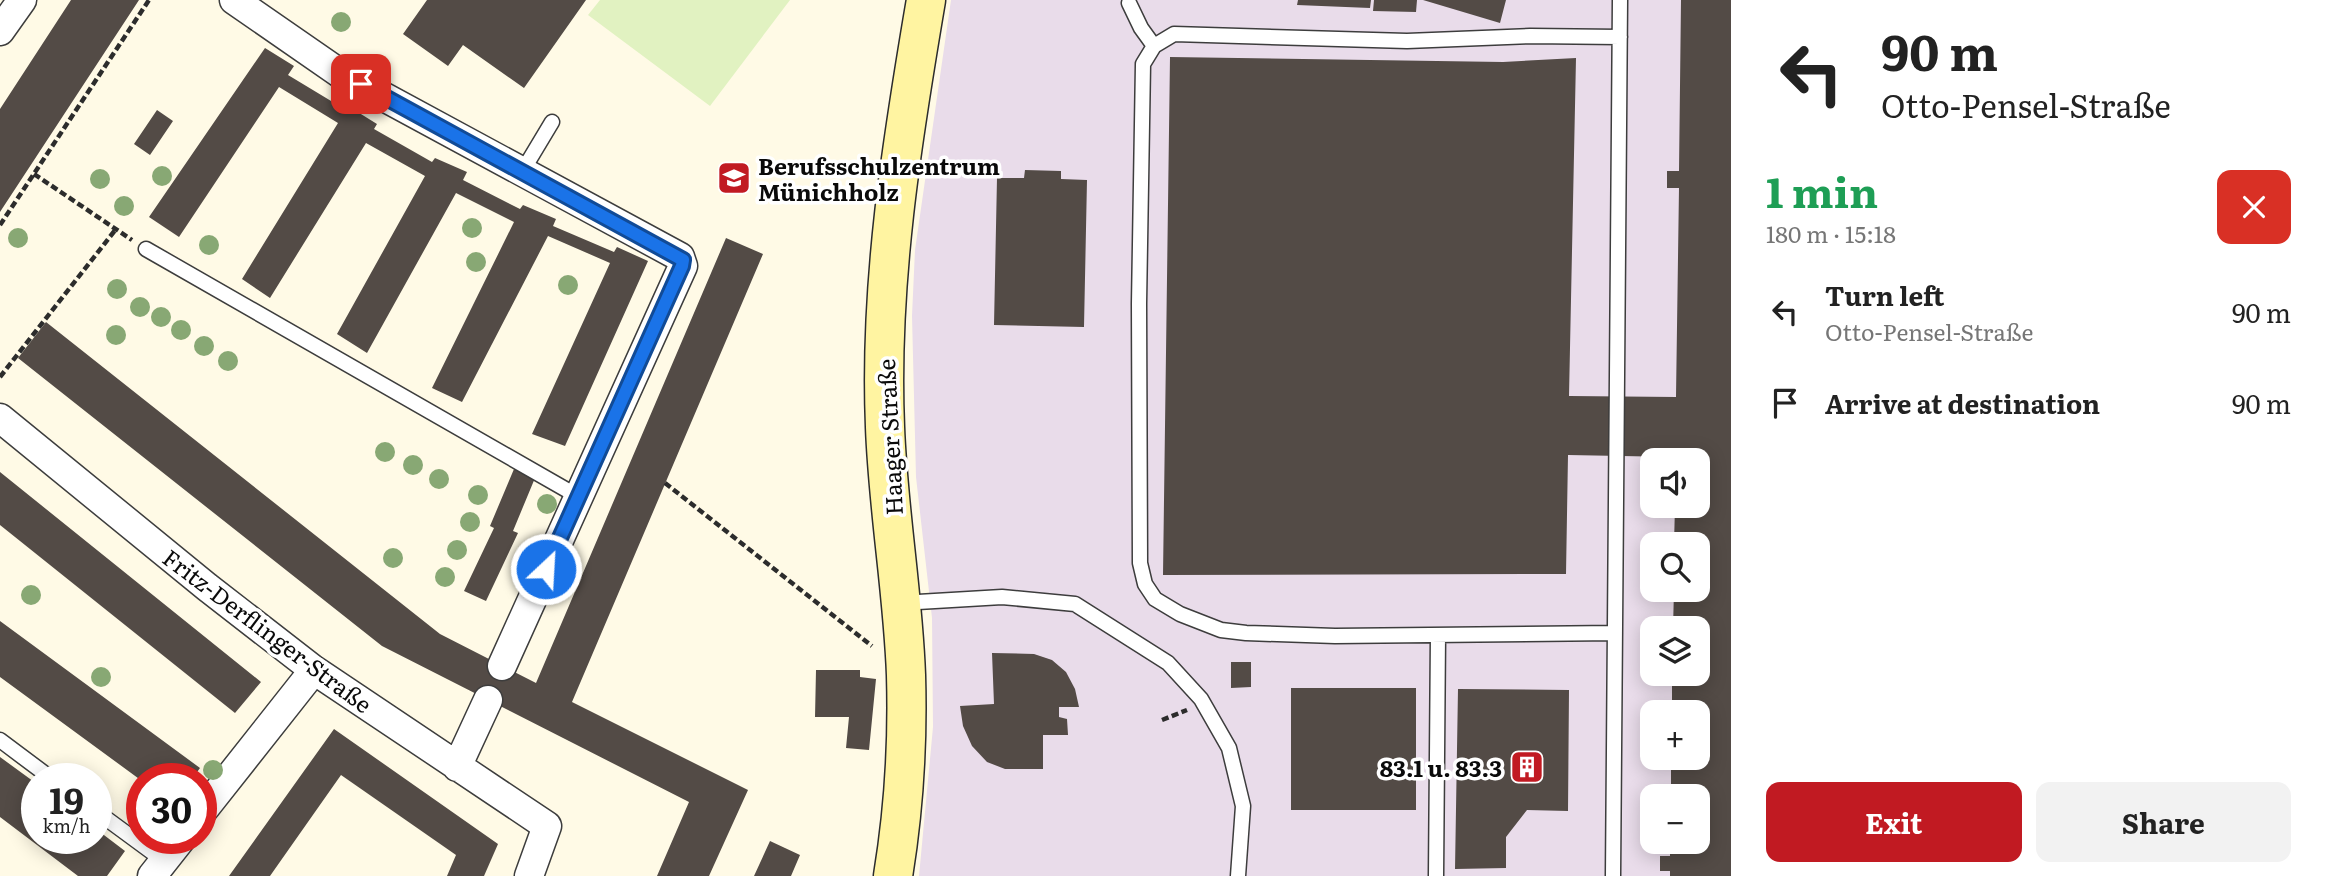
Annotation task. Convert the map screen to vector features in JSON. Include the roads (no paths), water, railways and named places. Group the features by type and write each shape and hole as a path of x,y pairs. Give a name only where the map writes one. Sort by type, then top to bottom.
{"main road":[{"name":"Haager Straße","path":"893,876 901,825 907,746 906,673 885,429 885,309 896,199 926,0"}],"street":[{"path":"234,0 338,72 683,260 502,666"},
{"name":"Fritz-Derflinger-Straße","path":"0,418 207,587 314,670 547,827 528,876"},
{"path":"217,793 314,670"},
{"path":"457,767 488,700"},
{"path":"158,869 170,854"}],"lane":[{"path":"1613,876 1620,0"},
{"path":"1129,3 1141,28 1154,46"},
{"path":"1615,632 1335,636 1246,633 1221,630 1180,614 1155,599 1145,584 1140,563 1140,264 1143,64 1154,46 1174,34 1407,41 1530,36 1620,37"},
{"path":"522,172 552,122"},
{"path":"146,249 579,497"},
{"path":"900,603 1002,597 1075,604 1168,663 1201,699 1229,748 1243,806 1238,876"},
{"path":"1436,876 1438,635"},
{"path":"0,740 31,763"},
{"path":"112,826 158,869"}],"place":[{"name":"Berufsschulzentrum Münichholz","path":"734,178"},
{"name":"83.1 u. 83.3","path":"1527,767"}]}
